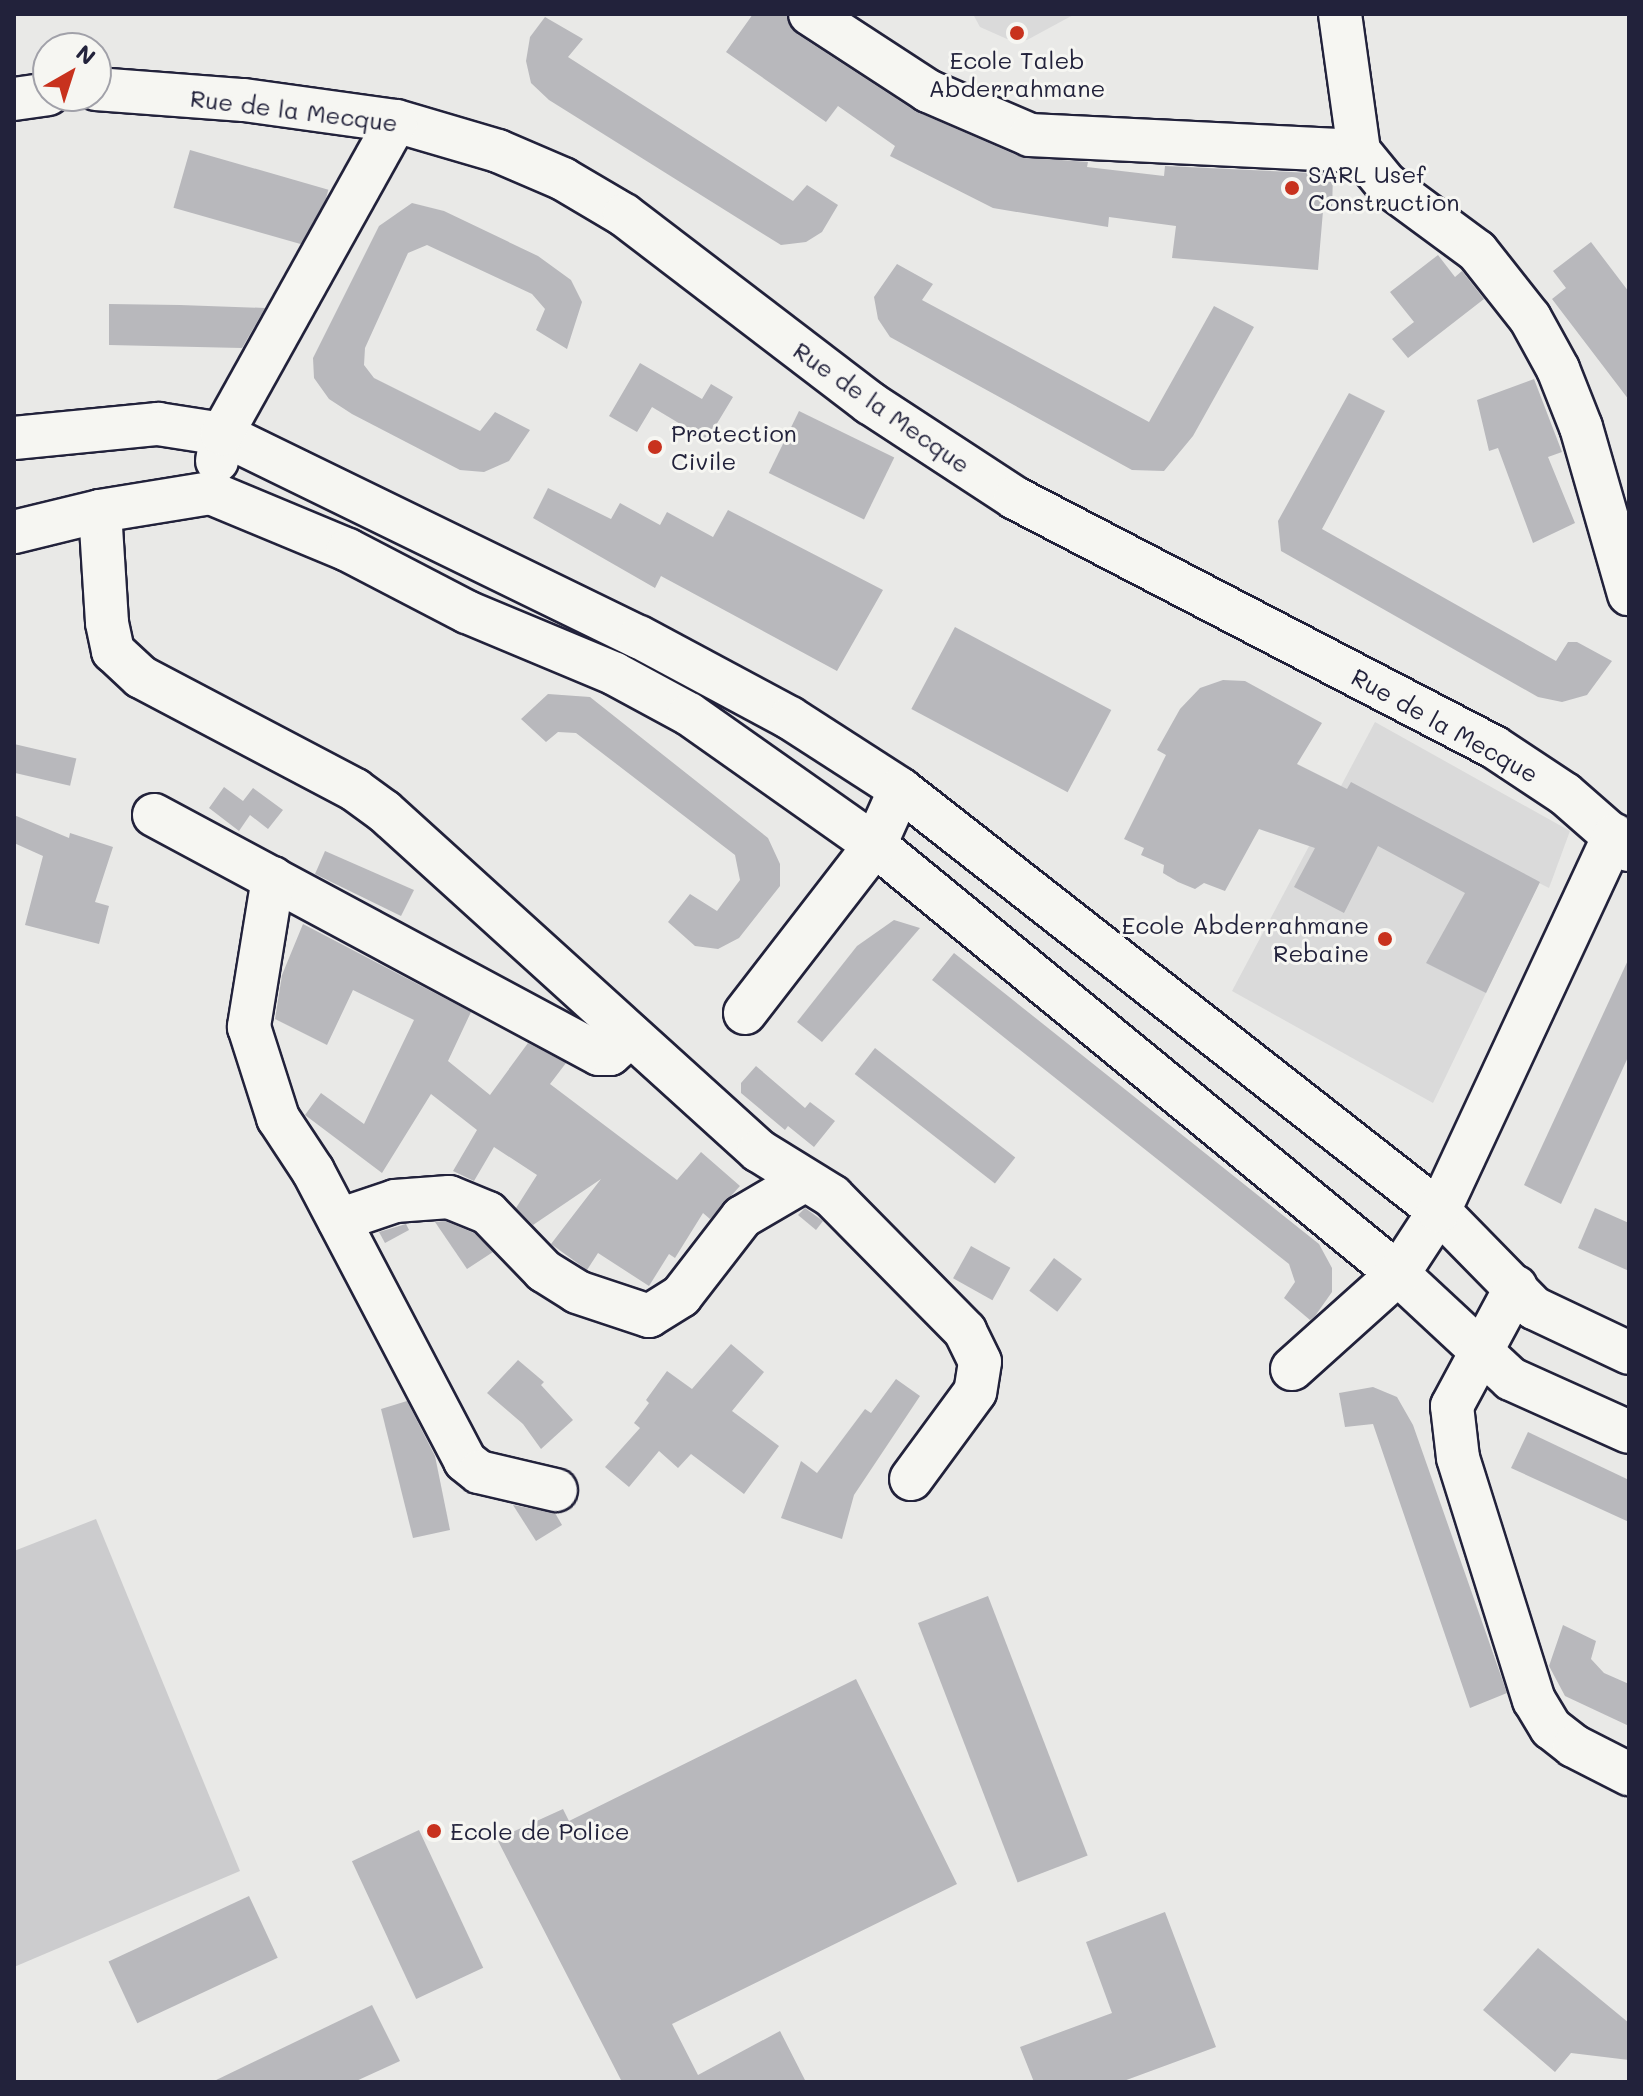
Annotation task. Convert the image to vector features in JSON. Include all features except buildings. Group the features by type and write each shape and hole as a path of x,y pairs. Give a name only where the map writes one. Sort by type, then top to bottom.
{"street":[{"path":"810,14 928,91 1030,135 1359,151"},
{"path":"1340,14 1359,151 1386,184 1477,251 1530,318 1558,369 1581,427 1629,594"},
{"name":"Rue de la Mecque","path":"112,90 244,100 396,121 498,151 563,179 624,215 870,403 1015,498 1494,747 1622,842"},
{"path":"211,493 222,434 396,121"},
{"path":"14,438 158,424 222,434 713,675 900,789 1439,1211 1534,1308 1629,1353"},
{"path":"14,532 100,511 211,493 348,550 467,612 615,674 689,714 875,845 1398,1274 1511,1379 1629,1432"},
{"path":"100,511 107,623 113,651 141,677 374,804 759,1151 832,1196 965,1331 980,1362 975,1392 911,1479"},
{"path":"467,612 493,565"},
{"path":"745,1013 875,845 900,789"},
{"path":"154,815 599,1054 610,1054 631,1035"},
{"path":"1292,1369 1398,1274 1439,1211 1622,842"},
{"path":"273,878 249,1027 278,1118 339,1220 465,1461 479,1472 556,1490"},
{"path":"339,1220 395,1201 449,1197 488,1213 544,1271 577,1292 649,1316 681,1296 742,1217 805,1180"},
{"path":"1516,1287 1478,1349 1452,1406 1458,1458 1534,1700 1562,1737 1629,1774"}],"shaded area":[{"name":"Ecole Taleb Abderrahmane","path":"973,14 1075,14 1027,40 1007,39 980,27"},
{"name":"Ecole Abderrahmane Rebaine","path":"1375,722 1570,831 1549,888 1539,883 1433,1103 1232,991"},
{"path":"96,1519 240,1871 14,1967 14,1551"}],"place":[{"name":"Ecole Taleb Abderrahmane","path":"1017,33"},
{"name":"SARL Usef Construction","path":"1292,188"},
{"name":"Protection Civile","path":"655,447"},
{"name":"Ecole Abderrahmane Rebaine","path":"1385,939"},
{"name":"Ecole de Police","path":"434,1831"}]}
